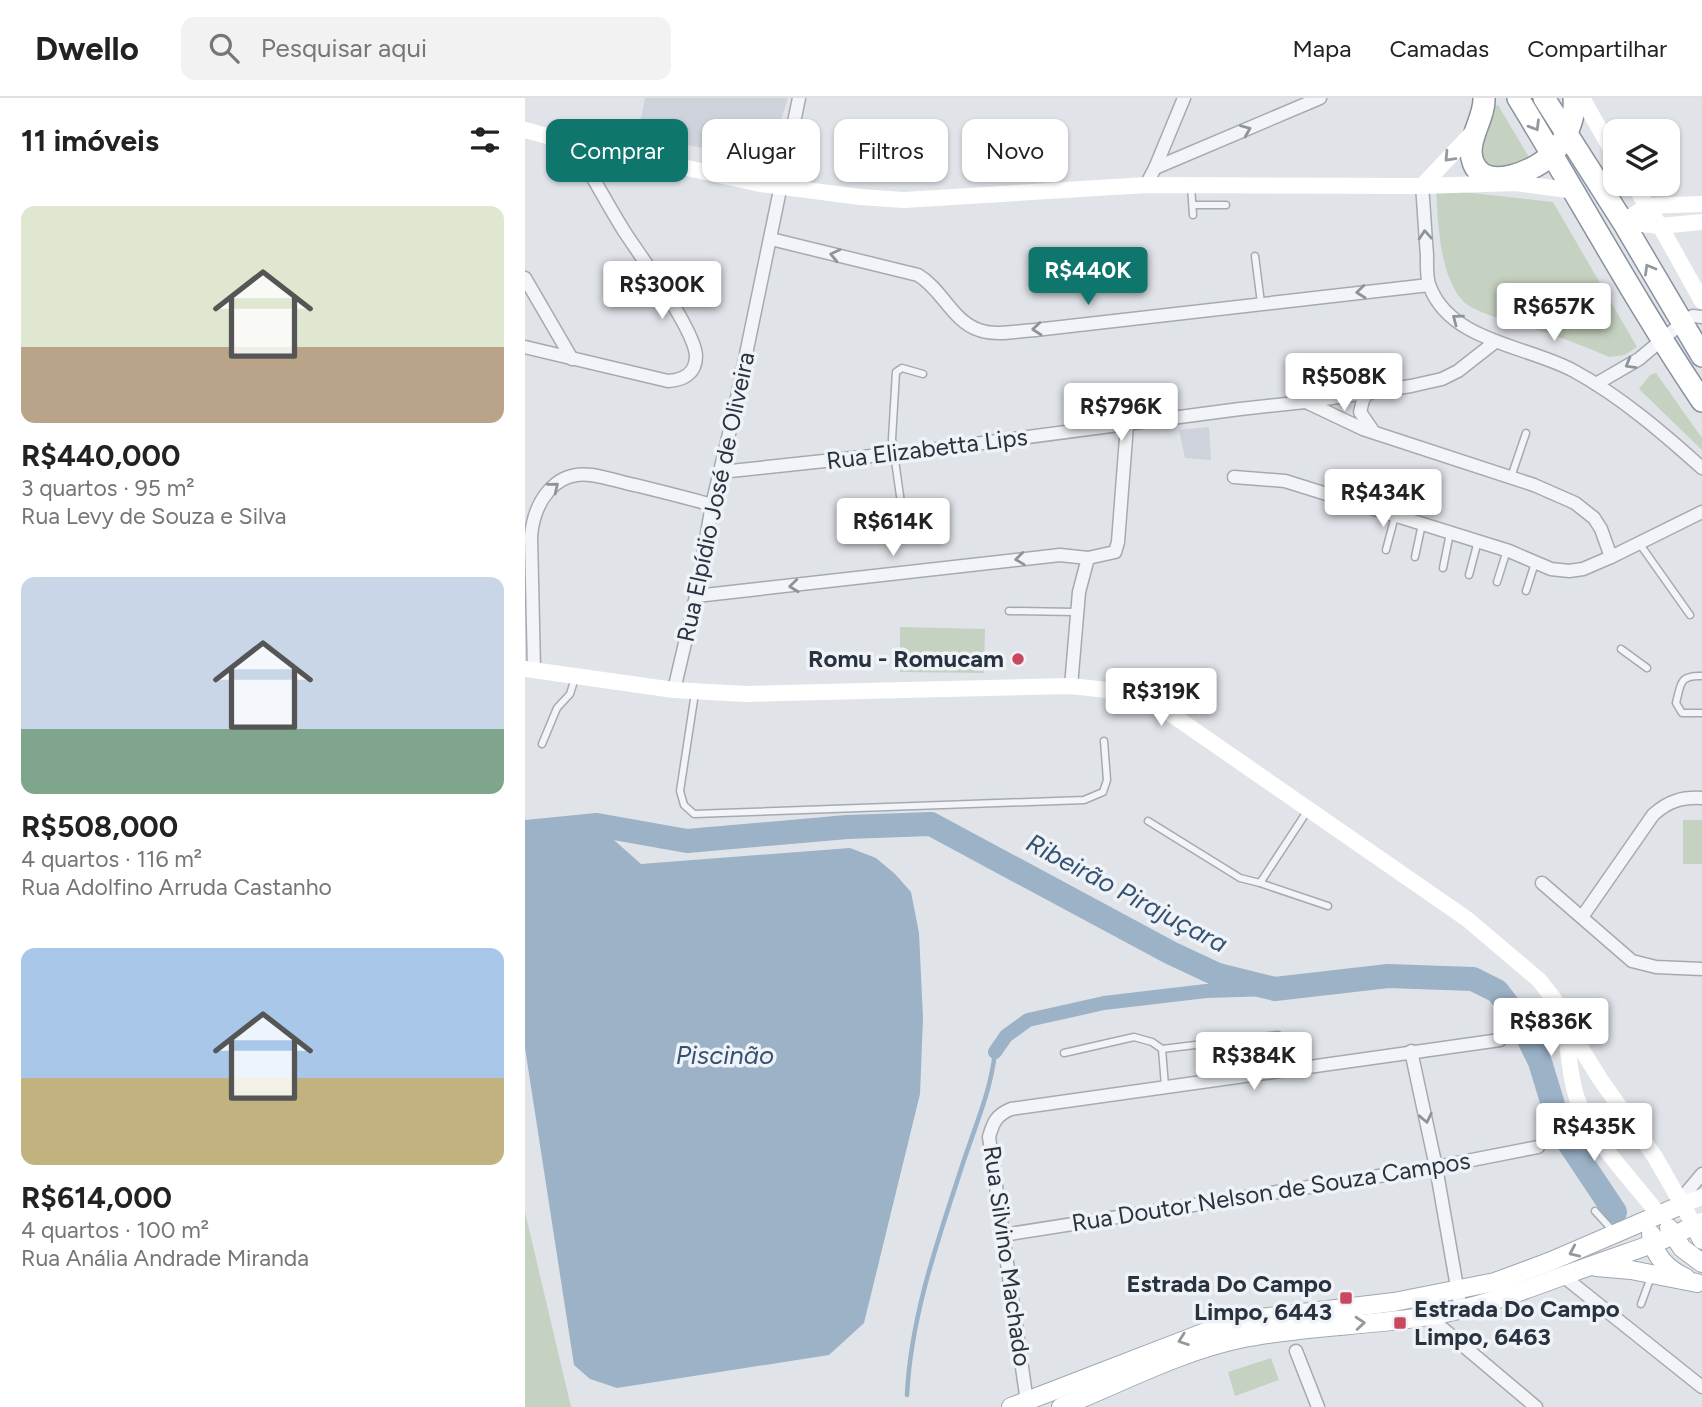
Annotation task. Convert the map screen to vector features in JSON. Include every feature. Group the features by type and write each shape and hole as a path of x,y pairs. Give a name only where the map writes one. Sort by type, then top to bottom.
{"highway":[{"path":"1518,98 1661,340 1702,401"},
{"path":"1544,98 1623,222 1688,334"},
{"path":"1483,100 1472,150 1473,162 1487,177 1521,174 1552,154 1566,135 1575,110 1574,98"},
{"path":"1575,191 1623,222"},
{"path":"1615,261 1623,222"}],"main road":[{"path":"1019,1405 1216,1328 1263,1318 1457,1291 1495,1282 1656,1217 1682,1201"},
{"path":"1656,1217 1674,1235 1682,1248 1702,1263"},
{"path":"1656,1217 1651,1231 1652,1244 1666,1266 1699,1284"},
{"path":"1061,1407 1200,1350 1243,1338 1320,1327 1428,1317 1461,1310 1514,1295 1674,1235 1699,1229"},
{"path":"1590,1266 1631,1270 1699,1284"}],"street":[{"name":"Rua Elpídio José de Oliveira","path":"674,690 696,596 712,505 799,98"},
{"path":"1146,185 1184,98"},
{"path":"1155,169 1301,102 1319,98"},
{"path":"1582,98 1603,135"},
{"path":"1476,129 1422,186 1429,285 1438,303 1447,312 1495,342 1553,360 1596,384 1702,468"},
{"path":"525,130 546,135"},
{"path":"1516,183 1542,172 1552,154"},
{"path":"688,167 780,187 904,200 1191,184 1422,186 1516,183 1575,191"},
{"path":"525,347 668,381 681,380 695,364 696,354 692,338 596,182"},
{"path":"1641,196 1701,299"},
{"path":"1623,222 1647,206 1702,204"},
{"path":"1623,222 1660,226 1702,222"},
{"path":"771,239 918,275 939,291 958,316 981,331 1035,330 1429,285"},
{"path":"525,278 572,359"},
{"path":"1596,384 1639,359 1661,340 1688,334 1692,316 1702,317"},
{"name":"Rua Elizabetta Lips","path":"721,472 1127,425 1368,392 1442,379 1458,371 1495,342"},
{"path":"1368,392 1360,412 1373,432"},
{"path":"1305,402 1363,429 1562,496 1594,517 1611,557"},
{"path":"696,596 1059,555 1088,558 1115,552 1121,529 1127,425"},
{"path":"712,505 591,475 568,477 549,490 540,500 532,520 529,670 674,690 745,694 1071,686 1142,694 1487,934 1547,988 1600,1079 1655,1157 1699,1229"},
{"path":"1234,477 1285,481 1507,550 1551,569 1569,571 1583,569 1611,557 1702,512"},
{"path":"1071,686 1076,612 1088,558"},
{"path":"1582,917 1653,815 1669,802 1702,798"},
{"path":"1542,883 1632,961 1656,967 1702,969"},
{"path":"1564,1021 1574,1088 1584,1116 1656,1217"},
{"path":"1165,1088 1500,1040"},
{"path":"1411,1051 1436,1167 1461,1310"},
{"path":"1574,1088 1581,1077 1588,1073 1600,1079"},
{"name":"Rua Silvino Machado","path":"1019,1405 1003,1236 989,1138 996,1118 1010,1109 1165,1088"},
{"name":"Rua Doutor Nelson de Souza Campos","path":"1003,1236 1436,1167 1538,1147"},
{"path":"1682,1201 1702,1174"},
{"path":"1682,1201 1702,1197"},
{"path":"1563,1276 1702,1387"},
{"path":"1425,1296 1428,1317 1536,1407"},
{"path":"1296,1351 1318,1407"}],"lane":[{"path":"1191,184 1193,215"},
{"path":"1193,205 1226,205"},
{"path":"1255,256 1261,303"},
{"path":"901,503 893,453 896,372 902,368 923,374"},
{"path":"1511,477 1526,433"},
{"path":"1386,550 1395,516"},
{"path":"1415,556 1422,524"},
{"path":"1443,568 1450,533"},
{"path":"1469,575 1478,541"},
{"path":"1639,543 1690,615"},
{"path":"1497,582 1507,550"},
{"path":"1527,591 1535,562"},
{"path":"1009,611 1076,612"},
{"path":"1621,649 1647,668"},
{"path":"542,744 557,708 570,694 576,676"},
{"path":"1702,676 1684,679 1676,703 1682,713 1702,713"},
{"path":"695,691 680,791 684,805 694,814 1084,800 1103,792 1107,780 1104,741"},
{"path":"1260,883 1309,808"},
{"path":"1148,821 1240,878 1328,906"},
{"path":"1064,1053 1133,1037 1142,1038 1162,1049 1278,1035"},
{"path":"1162,1049 1165,1088"},
{"path":"1595,1210 1616,1234"},
{"path":"1641,1304 1651,1275"}],"shaded area":[{"path":"645,98 788,98 781,119 702,119 702,148 688,145 688,119 641,119"},
{"path":"1209,427 1211,460 1185,458 1179,430"}],"green space":[{"path":"1498,105 1529,157 1524,164 1496,172 1484,165 1480,147 1494,106"},
{"path":"1436,189 1553,202 1637,347 1625,355 1609,357 1559,337 1495,317 1464,302 1449,278 1441,248"},
{"path":"1656,373 1702,438 1702,450 1639,389 1650,375"},
{"path":"900,627 985,629 984,673 900,672"},
{"path":"1683,820 1702,820 1702,864 1683,864"},
{"path":"525,1212 571,1407 525,1407"},
{"path":"1271,1358 1279,1380 1235,1396 1228,1372"}],"water":[{"name":"Piscinão","path":"597,825 641,864 850,848 876,858 911,892 919,933 923,1018 920,1094 864,1323 829,1355 617,1388 590,1379 574,1365 525,1048 525,842"}],"waterway":[{"name":"Ribeirão Pirajuçara","path":"525,832 597,825 687,841 847,827 931,824 1171,953 1218,975 1275,989 1388,976 1473,979 1497,991 1519,1019 1540,1062 1561,1131 1615,1212"},
{"path":"995,1052 1006,1036 1028,1020 1104,1003 1206,991 1275,989"},
{"path":"907,1395 920,1305 945,1218 987,1093 995,1052"}],"place":[{"name":"Romu - Romucam","path":"1018,659"},
{"name":"Estrada Do Campo Limpo, 6443","path":"1346,1298"},
{"name":"Estrada Do Campo Limpo, 6463","path":"1400,1323"}]}
